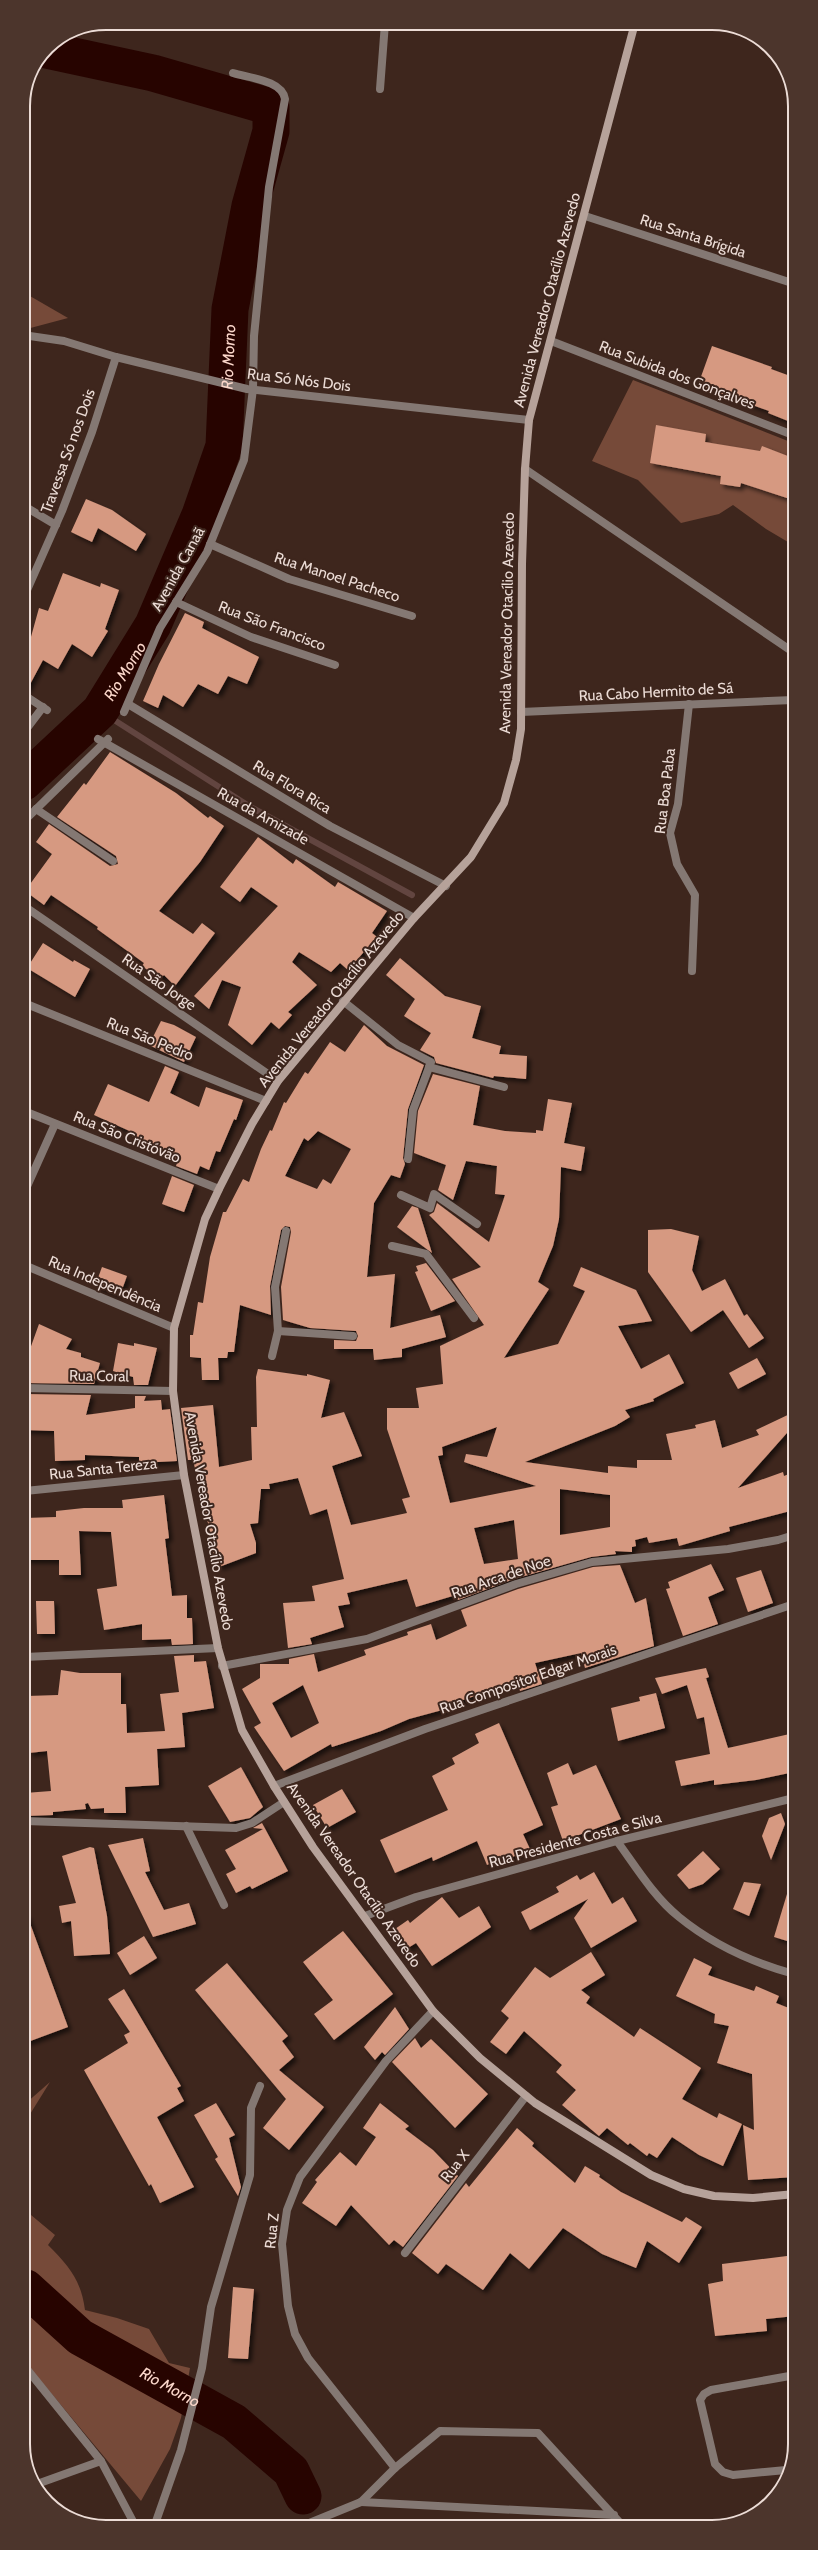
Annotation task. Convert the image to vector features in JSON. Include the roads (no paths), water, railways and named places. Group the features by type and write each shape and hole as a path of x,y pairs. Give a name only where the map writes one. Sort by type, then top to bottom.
{"main road":[{"name":"Avenida Vereador Otacílio Azevedo","path":"633,30 585,216 529,420 525,469 521,728 516,760 504,803 471,857 446,886 414,918 342,1001 278,1081 266,1100 219,1189 205,1219 174,1328 173,1391 184,1476 218,1648 222,1666 242,1730 274,1786 313,1847 365,1916 433,2011 480,2058 526,2096 651,2175 684,2189 714,2196 737,2197 788,2194"}],"street":[{"path":"380,89 384,30"},
{"name":"Avenida Canaã","path":"126,708 160,628 210,544 244,460 268,194 285,99 284,93 277,86 233,73"},
{"name":"Rua Santa Brígida","path":"585,216 788,282"},
{"name":"Rua Só Nós Dois","path":"30,335 64,341 116,357 214,382 250,389 529,420"},
{"name":"Rua Subida dos Gonçalves","path":"551,341 788,433"},
{"name":"Travessa Só nos Dois","path":"30,584 56,525 92,432 116,357"},
{"path":"525,469 788,649"},
{"path":"30,510 56,525"},
{"name":"Rua Manoel Pacheco","path":"210,544 289,579 412,616"},
{"name":"Rua São Francisco","path":"176,602 250,637 335,666"},
{"path":"30,698 45,708 30,725"},
{"name":"Rua Cabo Hermito de Sá","path":"521,712 788,700"},
{"name":"Rua Boa Paba","path":"689,704 678,804 670,833 677,864 694,895 692,971"},
{"name":"Rua Flora Rica","path":"126,708 330,826 446,886"},
{"name":"Rua da Amizade","path":"36,809 104,739 414,918"},
{"path":"30,815 36,809 113,861"},
{"name":"Rua São Jorge","path":"30,910 278,1081"},
{"path":"342,1001 398,1045 431,1062 413,1110 408,1159"},
{"name":"Rua São Pedro","path":"30,1005 266,1100"},
{"path":"430,1067 504,1087"},
{"name":"Rua São Cristóvão","path":"30,1114 219,1189"},
{"path":"30,1180 55,1124"},
{"path":"402,1195 430,1208 434,1194 477,1224"},
{"path":"272,1356 278,1331 275,1287 286,1231"},
{"path":"392,1246 426,1254 474,1318"},
{"name":"Rua Independência","path":"30,1268 174,1328"},
{"path":"278,1331 353,1336"},
{"name":"Rua Coral","path":"30,1388 173,1391"},
{"name":"Rua Santa Tereza","path":"30,1491 184,1476"},
{"name":"Rua Arca de Noe","path":"222,1666 367,1639 516,1584 592,1562 728,1550 788,1537"},
{"name":"Rua Compositor Edgar Morais","path":"274,1786 425,1729 788,1606"},
{"path":"30,1657 218,1648"},
{"name":"Rua Presidente Costa e Silva","path":"365,1916 416,1897 617,1841 788,1799"},
{"path":"30,1821 236,1828 252,1823 284,1802"},
{"path":"186,1826 224,1905"},
{"path":"617,1841 648,1884 679,1917 724,1946 788,1972"},
{"name":"Rua Z","path":"395,2468 308,2358 295,2334 288,2306 282,2244 287,2210 300,2177 386,2062 433,2011"},
{"path":"156,2520 181,2450 202,2368 211,2307 250,2175 251,2108 260,2086"},
{"name":"Rua X","path":"405,2253 526,2096"},
{"path":"30,2373 101,2461 132,2520"},
{"path":"783,2470 733,2475 723,2472 715,2464 700,2400 704,2394 711,2390 788,2376"},
{"path":"317,2520 361,2502 395,2468 440,2431 538,2432 618,2520"},
{"path":"41,2483 101,2461"},
{"path":"361,2502 614,2515"}],"waterway":[{"name":"Rio Morno","path":"30,776 100,711 153,625 200,515 224,446 230,309 250,206 271,131 271,107 153,73 53,51"},
{"path":"100,711 249,806 412,895"},
{"name":"Rio Morno","path":"30,2292 80,2337 234,2422 291,2471 303,2496"}]}
